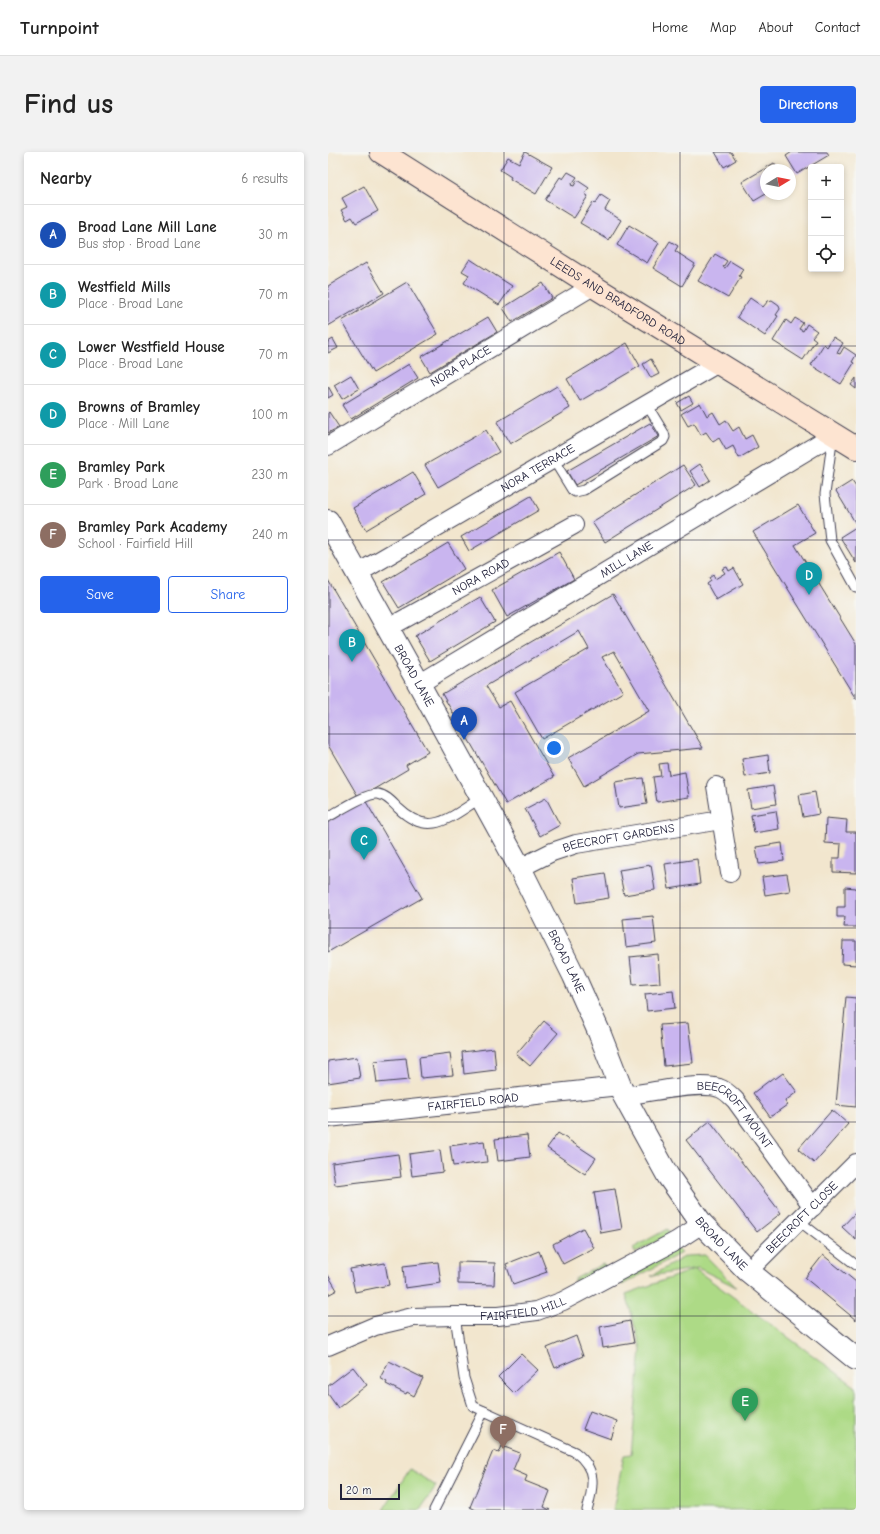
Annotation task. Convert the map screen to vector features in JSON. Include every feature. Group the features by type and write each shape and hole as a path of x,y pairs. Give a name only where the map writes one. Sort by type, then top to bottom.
{"main road":[{"name":"LEEDS AND BRADFORD ROAD","path":"381,152 718,364 856,448"}],"street":[{"name":"NORA PLACE","path":"328,446 593,286"},
{"name":"NORA TERRACE","path":"358,573 718,364"},
{"name":"MILL LANE","path":"420,684 833,435"},
{"name":"BROAD LANE","path":"328,521 420,684 520,868 574,976 599,1032 621,1091 668,1176 702,1224 748,1271 856,1359"},
{"name":"NORA ROAD","path":"388,628 574,525"},
{"path":"716,786 730,874"},
{"name":"BEECROFT GARDENS","path":"520,868 552,852 576,844 721,820"},
{"name":"BEECROFT MOUNT","path":"621,1091 699,1086 721,1088 736,1101 813,1207"},
{"name":"FAIRFIELD ROAD","path":"328,1118 621,1091"},
{"name":"BEECROFT CLOSE","path":"748,1271 856,1163"},
{"name":"FAIRFIELD HILL","path":"328,1346 375,1326 413,1318 498,1316 537,1310 563,1301 676,1240 702,1224"}],"lane":[{"path":"554,459 572,490 575,492 584,490 663,441 665,437 664,433 647,405"},
{"path":"833,435 825,494 830,540 856,587"},
{"path":"328,817 350,804 368,796 377,794 388,799 407,817 420,823 435,824 443,822 481,798"},
{"path":"799,1221 856,1265"},
{"path":"456,1316 464,1378 473,1406 576,1452 582,1457 586,1462 593,1478 587,1510"},
{"path":"434,1510 484,1411"}],"green space":[{"path":"667,1229 670,1234 635,1253 633,1248"},
{"path":"678,1248 681,1253 622,1285 619,1280"},
{"path":"705,1255 736,1287 698,1268 651,1276 686,1256"},
{"path":"603,1264 606,1268 577,1283 573,1280"},
{"path":"695,1269 856,1387 856,1510 613,1510 624,1455 631,1454 641,1349 626,1294"},
{"path":"410,1469 436,1486 420,1510 383,1510"}],"building":[{"path":"525,152 552,167 536,194 510,179 511,177 500,170 508,157 519,163"},
{"path":"715,152 731,152 736,160 724,167"},
{"path":"792,152 827,152 829,155 814,164 808,164 808,167 797,174 796,164 791,164 786,156"},
{"path":"760,171 760,198 754,201 742,182"},
{"path":"568,172 577,177 571,185 574,186 577,180 589,188 585,194 588,196 574,218 545,200 560,177 563,179"},
{"path":"364,186 378,211 356,223 352,217 347,220 341,210 347,207 342,198"},
{"path":"601,195 610,201 605,210 621,220 609,240 580,223 593,202 595,204"},
{"path":"629,225 659,243 647,263 617,245"},
{"path":"670,241 678,246 675,251 695,264 682,286 653,268"},
{"path":"715,254 727,261 723,267 725,268 730,261 743,269 739,276 741,277 728,298 698,281"},
{"path":"470,259 512,286 499,305 464,283 469,275 462,271"},
{"path":"366,263 384,293 328,326 328,286"},
{"path":"407,282 438,334 373,373 342,321"},
{"path":"543,283 552,298 512,322 503,308"},
{"path":"750,298 763,307 768,301 772,300 779,305 780,309 776,315 778,316 765,336 737,317"},
{"path":"488,317 497,332 430,372 421,357"},
{"path":"795,318 803,323 799,329 803,331 807,324 817,331 812,337 816,340 803,360 773,341 786,320 791,324"},
{"path":"833,337 843,343 837,353 840,354 844,347 856,355 852,362 854,363 841,384 811,365 824,344 827,347"},
{"path":"333,339 338,348 328,353 328,342"},
{"path":"627,343 640,366 580,401 567,379"},
{"path":"651,359 659,374 651,378 643,364"},
{"path":"409,364 418,378 351,419 342,405"},
{"path":"351,375 359,389 342,399 334,385"},
{"path":"856,378 856,389 851,385"},
{"path":"328,386 333,395 328,398"},
{"path":"557,386 570,408 510,444 497,422"},
{"path":"689,396 693,403 681,410 677,403"},
{"path":"700,403 707,416 713,412 720,424 726,420 733,431 739,427 745,439 752,435 758,447 739,458 733,446 726,450 719,438 713,442 706,432 701,435 694,423 688,426 681,414"},
{"path":"329,412 339,427 328,433 328,413"},
{"path":"650,423 659,436 575,485 567,471"},
{"path":"486,430 499,452 438,487 425,465"},
{"path":"700,464 710,480 700,487 690,471"},
{"path":"683,465 696,485 605,542 592,522"},
{"path":"413,472 426,494 366,530 353,508"},
{"path":"852,481 856,487 856,524 836,491"},
{"path":"531,496 539,510 469,551 461,537"},
{"path":"798,505 815,533 795,545 856,644 856,699 753,532"},
{"path":"856,527 856,563 840,537"},
{"path":"448,543 464,569 399,608 383,582"},
{"path":"559,552 574,579 507,617 492,590"},
{"path":"727,567 729,571 734,568 743,584 716,600 707,584 711,581 709,578 713,575 715,579 725,573 722,569"},
{"path":"328,580 428,752 406,765 408,769 359,798 328,745"},
{"path":"613,594 703,748 638,754 584,786 568,758 649,711 614,651 602,657 623,692 542,739 515,692 589,649 579,631 486,686 499,707 510,701 554,777 506,804 442,694"},
{"path":"480,597 495,622 430,661 415,636"},
{"path":"768,755 770,773 745,777 742,759"},
{"path":"667,763 669,775 685,772 689,797 657,802 653,777 661,776 659,764"},
{"path":"643,778 647,804 619,808 615,782"},
{"path":"773,786 776,804 751,808 748,790"},
{"path":"815,792 819,814 803,817 799,795"},
{"path":"546,798 560,825 540,836 525,809"},
{"path":"365,800 422,898 328,952 328,821"},
{"path":"776,811 779,829 754,833 751,815"},
{"path":"826,818 847,820 846,832 856,832 856,873 833,872 833,858 840,858 841,844 825,843"},
{"path":"782,843 784,861 759,864 756,847"},
{"path":"697,859 700,884 669,889 665,864"},
{"path":"651,865 655,890 624,895 619,870"},
{"path":"605,873 609,898 577,903 573,878"},
{"path":"787,874 790,891 765,895 762,877"},
{"path":"845,887 856,888 856,927 844,927 845,917 837,917 837,907 845,907"},
{"path":"653,916 656,943 626,947 623,919"},
{"path":"843,941 856,941 856,965 842,964"},
{"path":"658,954 660,983 633,985 630,957"},
{"path":"673,991 675,1008 647,1011 645,994"},
{"path":"846,997 856,998 856,1107 836,1105"},
{"path":"544,1021 558,1033 530,1066 516,1054"},
{"path":"688,1023 693,1063 664,1066 660,1025"},
{"path":"494,1048 496,1070 464,1074 462,1052"},
{"path":"450,1053 453,1075 421,1078 419,1057"},
{"path":"357,1057 360,1078 328,1083 328,1061"},
{"path":"406,1058 409,1080 377,1083 374,1061"},
{"path":"783,1073 797,1092 785,1101 787,1105 770,1117 753,1093 774,1077 775,1079"},
{"path":"832,1110 848,1124 814,1163 798,1149"},
{"path":"710,1121 781,1213 757,1232 686,1140"},
{"path":"558,1133 596,1158 585,1174 547,1148"},
{"path":"527,1135 530,1157 498,1161 495,1139"},
{"path":"484,1141 487,1162 453,1166 450,1146"},
{"path":"440,1150 443,1172 412,1176 409,1154"},
{"path":"398,1154 401,1177 335,1185 332,1163"},
{"path":"615,1189 622,1229 601,1233 594,1192"},
{"path":"856,1212 856,1240 842,1227"},
{"path":"583,1228 594,1248 563,1264 553,1244"},
{"path":"539,1251 547,1272 513,1284 506,1264"},
{"path":"823,1255 856,1282 856,1320 805,1278"},
{"path":"438,1262 441,1283 405,1288 403,1266"},
{"path":"458,1262 495,1263 494,1285 458,1284"},
{"path":"385,1263 389,1285 355,1292 350,1269"},
{"path":"328,1275 337,1290 328,1295"},
{"path":"630,1321 634,1343 603,1348 600,1327"},
{"path":"576,1336 583,1356 555,1368 547,1348"},
{"path":"521,1354 538,1370 514,1393 498,1377"},
{"path":"389,1361 423,1378 414,1396 407,1392 406,1394 386,1384 387,1382 380,1378"},
{"path":"353,1367 367,1385 338,1408 328,1394 328,1386"},
{"path":"590,1411 617,1421 611,1439 583,1429"},
{"path":"502,1446 520,1453 513,1470 527,1476 525,1481 550,1491 544,1507 550,1510 476,1510 470,1507 493,1451 499,1453"}],"place":[{"name":"Browns of Bramley","path":"809,595"},
{"name":"Westfield Mills","path":"352,662"},
{"name":"Broad Lane Mill Lane","path":"464,740"},
{"name":"Lower Westfield House","path":"364,860"},
{"name":"Bramley Park","path":"745,1421"},
{"name":"Bramley Park Academy","path":"503,1449"}]}
